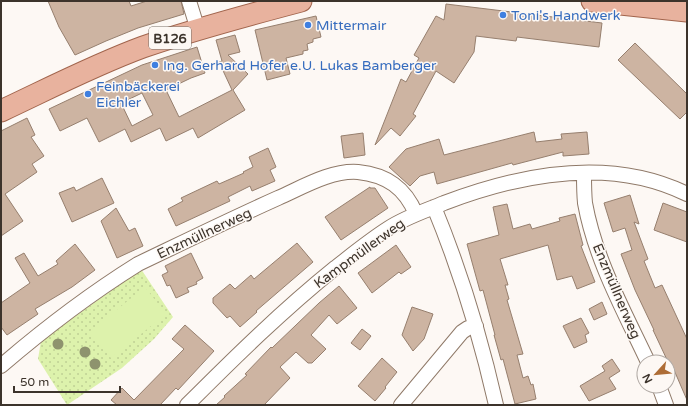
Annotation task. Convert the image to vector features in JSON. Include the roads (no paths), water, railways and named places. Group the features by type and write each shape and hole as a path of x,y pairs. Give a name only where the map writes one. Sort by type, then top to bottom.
{"main road":[{"name":"B126","path":"1,111 118,57 164,40 301,1"},
{"path":"592,1 687,11"}],"street":[{"path":"190,1 198,30"},
{"name":"Enzmüllnerweg","path":"1,366 38,335 138,264 247,212 325,178 341,173 357,172 377,175 391,181 404,194 412,204 416,214"},
{"name":"Enzmüllnerweg","path":"584,172 585,203 600,254 611,283 644,354"},
{"name":"Kampmüllerweg","path":"187,405 252,340 305,292 352,254 388,228 416,214 470,194 531,178 564,173 609,173 645,179 687,194"},
{"path":"434,207 476,326 496,405"},
{"path":"401,405 462,332 468,328 476,326"},
{"path":"662,394 666,405"}],"place":[{"name":"Toni's Handwerk","path":"503,15"},
{"name":"Mittermair","path":"308,25"},
{"name":"Ing. Gerhard Hofer e.U. Lukas Bamberger","path":"155,65"},
{"name":"Feinbäckerei Eichler","path":"88,94"}]}
